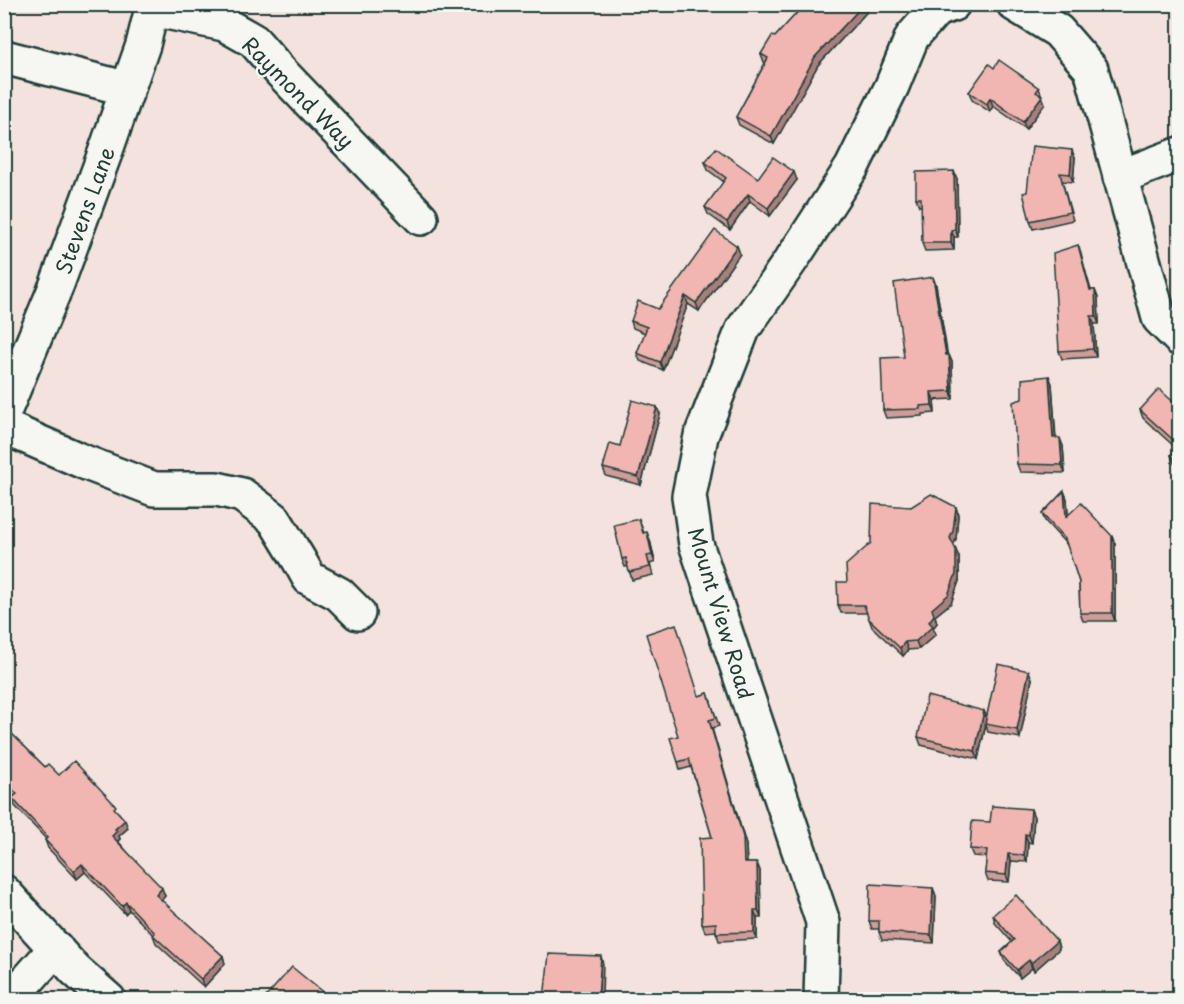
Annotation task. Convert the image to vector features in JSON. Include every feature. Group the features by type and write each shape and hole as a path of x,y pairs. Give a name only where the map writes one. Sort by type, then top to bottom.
{"street":[{"name":"Mount View Road","path":"821,999 824,922 696,544 689,496 701,436 743,329 852,167 892,86 912,38 936,10 953,4"},
{"path":"1014,4 1058,31 1091,69 1159,318 1179,339"},
{"name":"Stevens Lane","path":"4,412 57,284 128,89 153,7"},
{"name":"Raymond Way","path":"153,7 224,24 254,41 421,218"},
{"path":"4,57 128,89"},
{"path":"1120,177 1179,154"},
{"path":"4,427 154,489 217,489 242,495 274,519 309,578 339,594 358,613"},
{"path":"4,892 75,970 109,999"},
{"path":"10,999 56,948"}],"building":[{"path":"805,4 864,4 815,57 771,136 736,117 768,58 761,54 772,36 775,37"},
{"path":"999,60 1039,88 1036,92 1042,96 1023,122 990,98 987,104 969,92 989,64 994,68"},
{"path":"1032,146 1072,150 1070,174 1060,173 1070,212 1030,221 1023,193 1027,192"},
{"path":"716,148 758,178 773,157 794,172 768,208 748,194 727,222 705,207 726,178 705,162"},
{"path":"954,171 955,229 951,230 951,243 922,243 921,198 916,198 916,172"},
{"path":"715,230 737,246 696,303 685,296 660,362 637,353 647,327 631,321 638,301 658,309"},
{"path":"1078,245 1090,290 1095,290 1096,316 1091,316 1093,349 1059,351 1053,253"},
{"path":"933,277 946,355 949,355 951,391 931,392 932,405 920,406 920,409 883,410 881,358 904,357 894,283"},
{"path":"1049,376 1053,438 1060,438 1062,465 1017,464 1013,402 1022,399 1022,379"},
{"path":"1159,389 1179,407 1179,445 1140,410"},
{"path":"632,400 657,407 638,477 603,468 610,443 620,446"},
{"path":"1179,446 1179,463 1171,455"},
{"path":"1064,491 1066,517 1081,503 1112,536 1112,613 1080,613 1079,582 1065,539 1042,514"},
{"path":"931,494 956,507 950,538 956,550 956,574 948,595 932,609 934,615 929,622 933,626 916,641 905,642 900,648 869,619 864,605 838,605 837,582 847,582 846,565 871,543 872,504 911,507"},
{"path":"639,519 643,533 647,532 652,555 647,556 650,567 629,572 626,558 622,559 614,525"},
{"path":"676,624 699,696 708,693 716,718 709,720 743,837 744,863 757,863 758,910 754,910 754,932 716,933 716,923 702,924 700,838 712,837 689,759 678,762 670,738 678,736 646,634"},
{"path":"998,664 1029,671 1017,730 985,724"},
{"path":"927,696 984,711 975,751 918,737"},
{"path":"4,726 45,767 48,764 59,775 74,761 116,806 114,808 125,820 115,829 117,831 112,836 162,888 156,895 223,956 201,979 153,935 155,933 126,902 122,906 82,864 74,871 45,840 48,837 12,798 17,794 4,781"},
{"path":"992,806 1031,809 1029,835 1025,834 1024,855 1008,854 1006,875 985,873 987,850 970,849 972,821 990,822"},
{"path":"870,884 933,888 931,935 879,932 879,921 869,921"},
{"path":"1016,895 1057,941 1031,963 1029,960 1017,970 1001,952 1014,940 993,915"},
{"path":"549,954 601,956 598,999 544,999"},
{"path":"292,967 331,999 264,999"}]}
